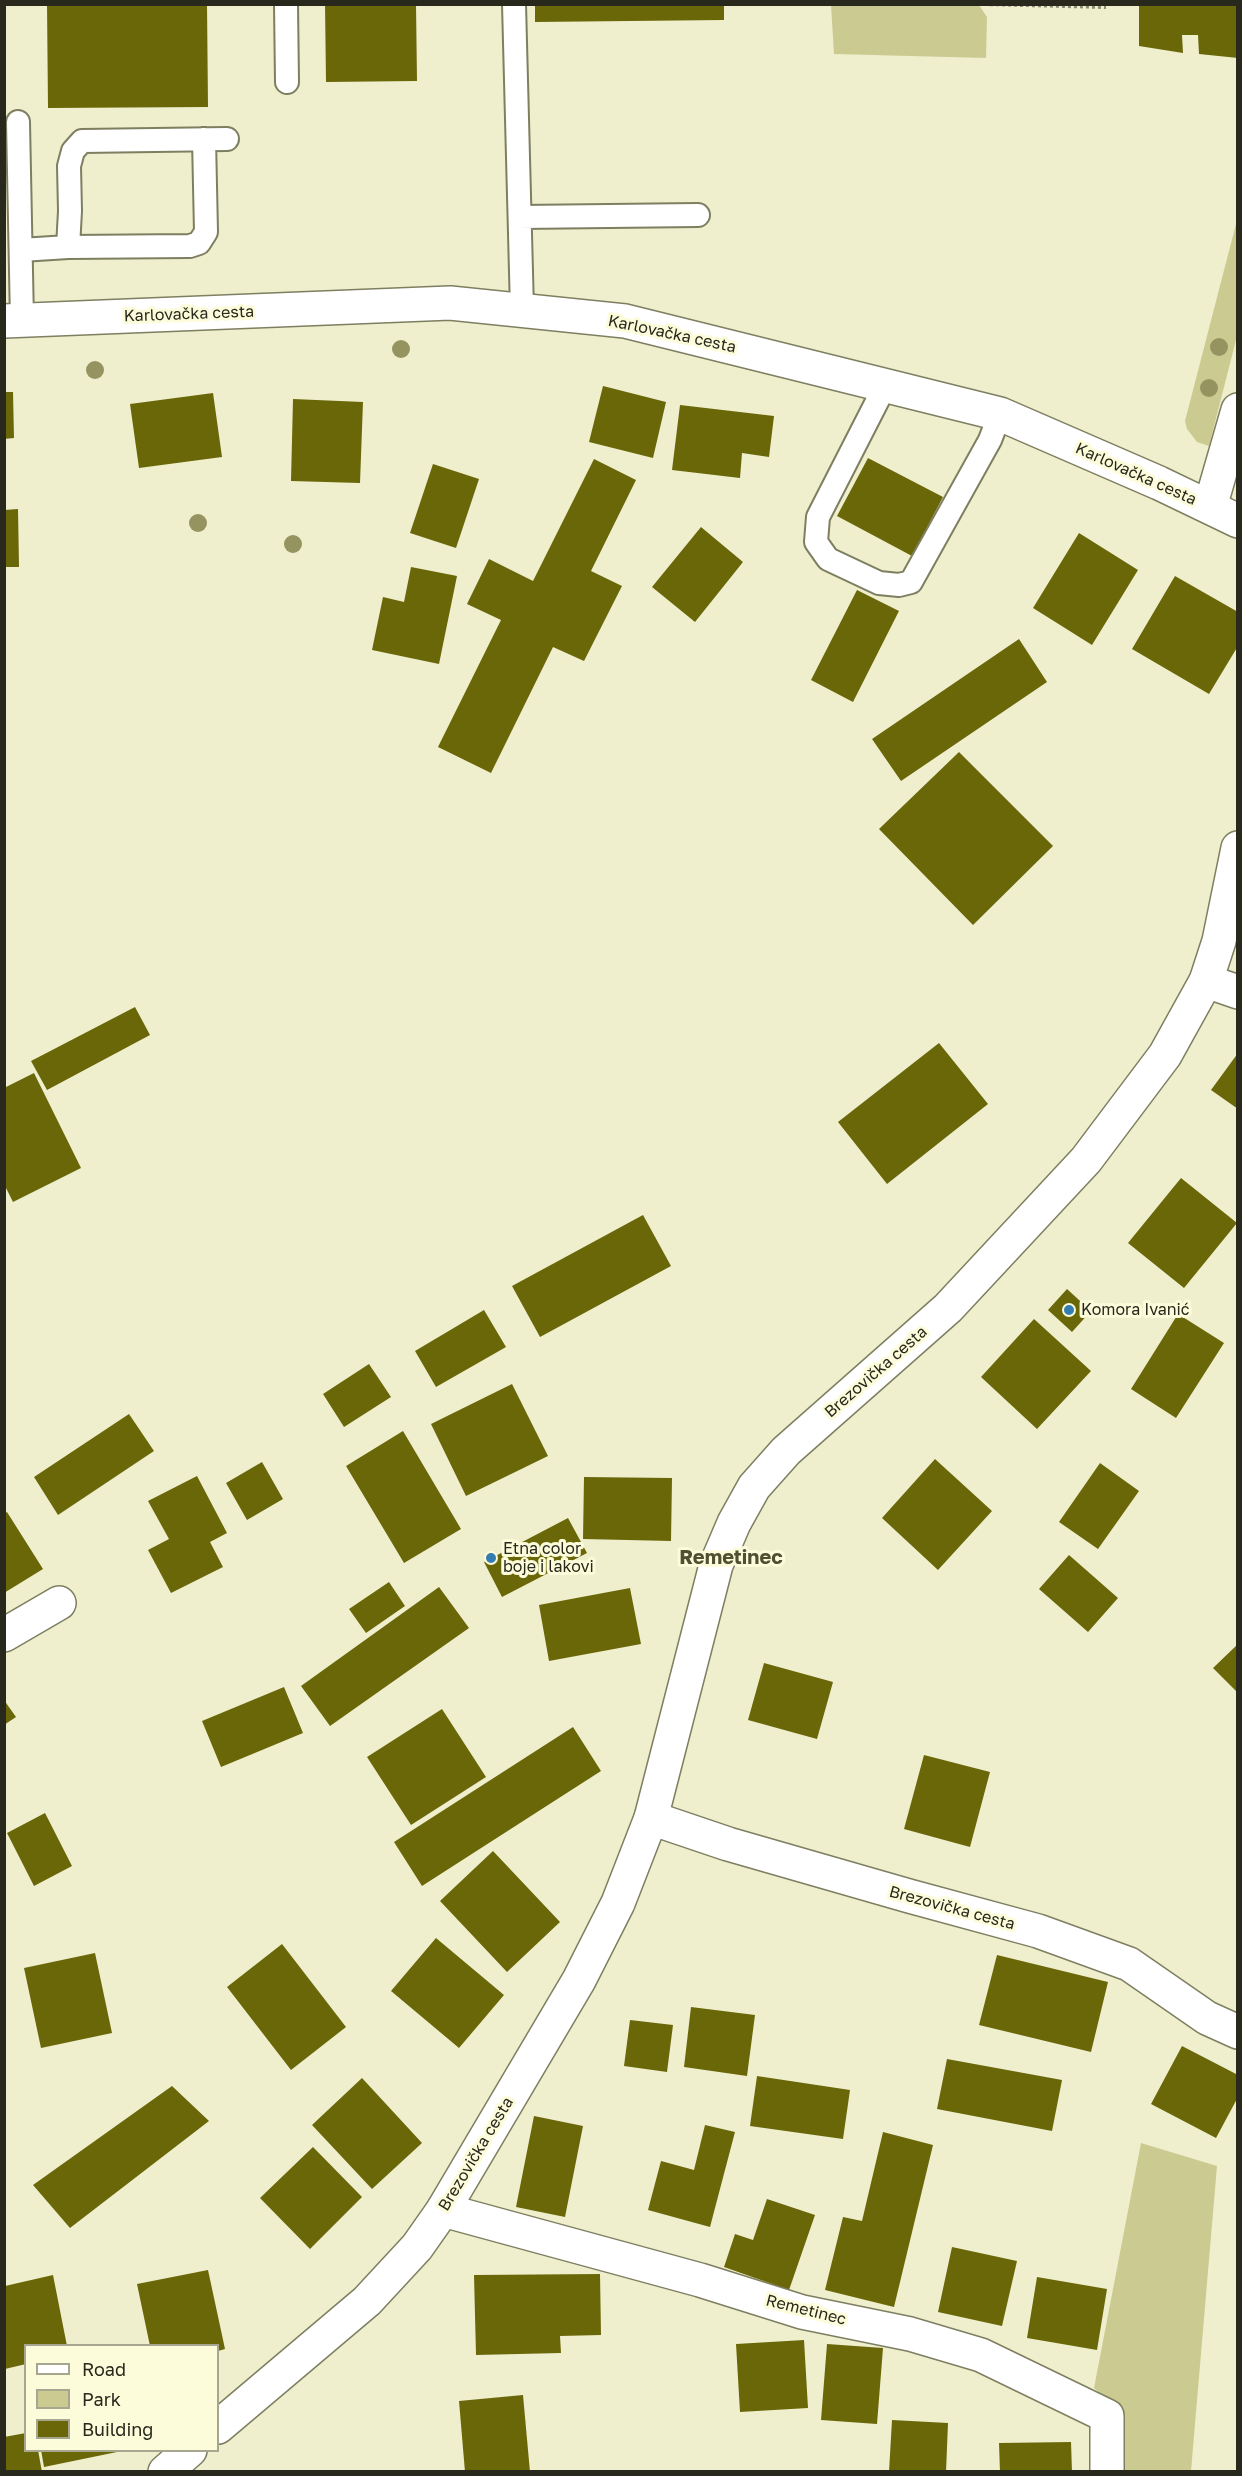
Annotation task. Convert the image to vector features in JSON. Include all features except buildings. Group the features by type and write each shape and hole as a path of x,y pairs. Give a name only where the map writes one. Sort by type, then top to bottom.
{"street":[{"name":"Karlovačka cesta","path":"13,321 450,303 625,321 1000,414 1224,514"},
{"path":"1224,514 1238,410"},
{"name":"Brezovička cesta","path":"219,2426 367,2301 417,2247 443,2210 579,1980 618,1903 651,1818 716,1565 734,1523 754,1488 786,1450 948,1308 1086,1160 1165,1055 1206,981 1219,941 1238,848"},
{"path":"1206,981 1238,992"},
{"path":"4,1635 59,1603"},
{"name":"Brezovička cesta","path":"651,1818 728,1844 1038,1931 1129,1964 1207,2018 1238,2032"},
{"name":"Remetinec","path":"443,2210 700,2280 802,2312 910,2334 981,2355 1107,2416 1107,2472"},
{"path":"165,2472 189,2452"}],"lane":[{"path":"286,4 287,82"},
{"path":"514,4 522,310"},
{"path":"13,321 21,250 18,122"},
{"path":"21,250 190,246 199,243 206,232 204,139"},
{"path":"68,248 69,166 73,151 82,141 227,139"},
{"path":"520,217 698,215"},
{"path":"886,384 818,517 816,542 828,559 879,583 898,585 911,582 990,440 1000,414"}],"path":[{"path":"984,4 1106,7"}],"green space":[{"path":"831,5 979,5 987,17 986,58 834,54"},
{"path":"1237,220 1237,336 1209,446 1197,442 1187,429 1185,421"},
{"path":"1141,2143 1217,2166 1191,2471 1119,2471 1121,2412 1094,2388"}],"place":[{"name":"Komora Ivanić","path":"1069,1310"},
{"name":"Etna color boje i lakovi","path":"491,1558"}],"district":[{"name":"Remetinec","path":"731,1558"}]}
